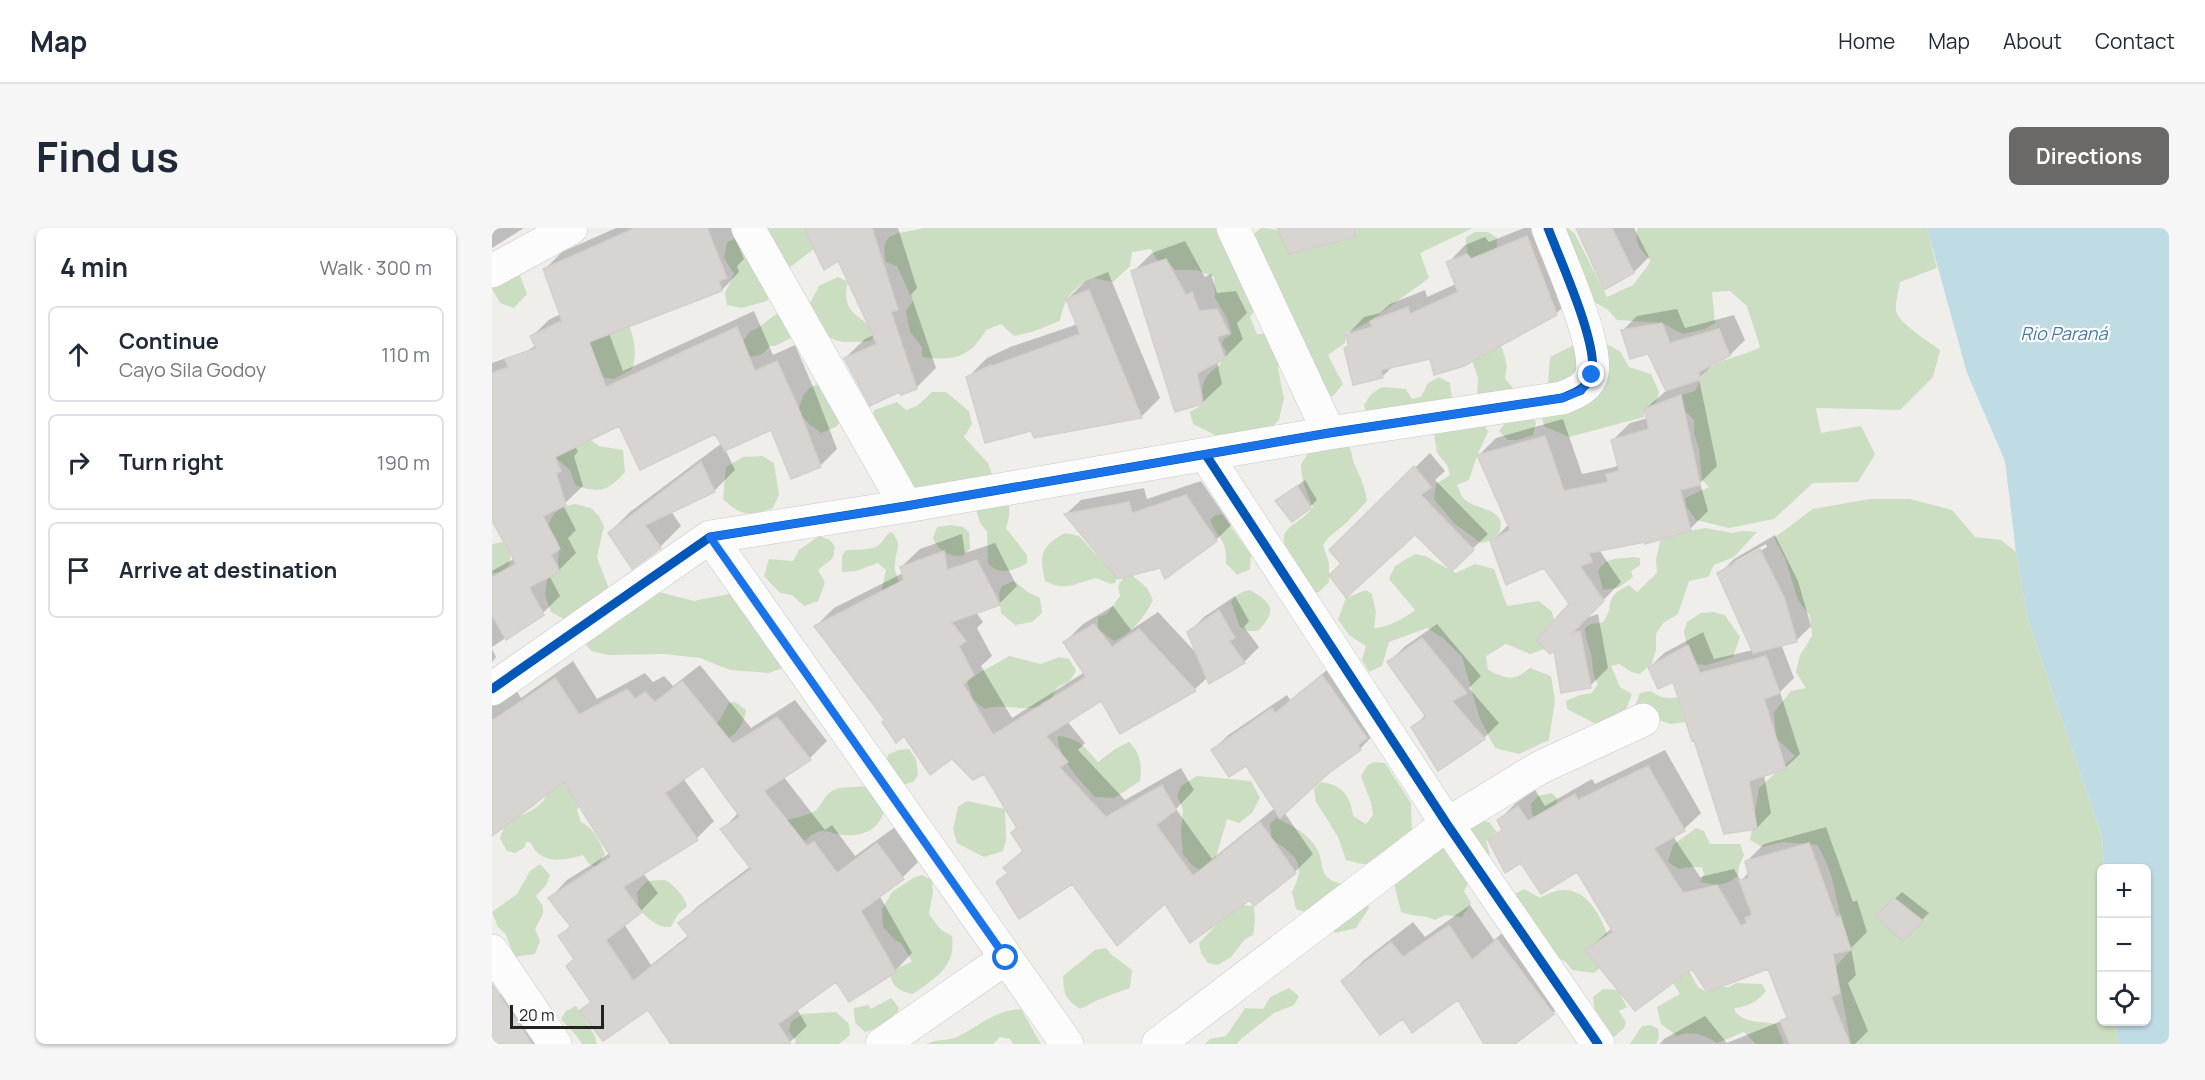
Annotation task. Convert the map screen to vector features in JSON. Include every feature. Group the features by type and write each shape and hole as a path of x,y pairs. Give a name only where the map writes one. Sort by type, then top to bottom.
{"street":[{"path":"492,271 571,228"},
{"path":"748,228 906,506"},
{"path":"1233,228 1329,433"},
{"path":"492,689 710,537 906,506 1329,433 1562,398 1581,391 1592,375 1591,343 1548,228"},
{"path":"1206,455 1447,824 1598,1044"},
{"path":"710,537 1067,1044"},
{"path":"1158,1044 1447,824 1541,767 1643,720"},
{"path":"492,951 555,1044"},
{"path":"882,1044 1006,958"}],"green space":[{"path":"759,228 804,228 814,249 786,270 767,301 742,308 727,305 725,293 734,274 724,258 727,242"},
{"path":"923,228 1230,228 1235,245 1265,293 1256,263 1254,234 1261,228 1278,231 1289,254 1333,239 1326,228 1473,228 1420,253 1429,278 1370,321 1345,334 1345,343 1328,355 1343,384 1333,396 1307,401 1308,364 1302,356 1280,298 1266,296 1250,317 1257,334 1279,333 1286,344 1278,368 1284,398 1279,420 1267,432 1219,437 1193,424 1190,412 1204,404 1203,384 1224,359 1227,352 1222,345 1223,340 1232,334 1227,318 1215,298 1214,277 1197,270 1175,270 1166,259 1158,262 1151,249 1132,252 1130,266 1113,282 1093,278 1074,290 1064,305 1060,321 1014,336 1001,324 986,330 973,347 959,356 943,359 922,357 922,347 910,332 906,311 913,301 897,266 886,262 884,251 885,243 893,235"},
{"path":"1561,228 1568,228 1575,234 1607,297 1633,285 1651,261 1637,242 1638,228 1927,228 1937,268 1900,282 1896,311 1915,332 1940,350 1933,377 1900,410 1816,408 1821,433 1861,426 1875,454 1858,482 1813,483 1774,519 1729,528 1696,520 1686,506 1685,498 1709,487 1702,480 1699,448 1694,434 1694,420 1684,410 1681,395 1695,391 1701,378 1714,365 1760,347 1747,306 1730,291 1712,292 1715,323 1705,329 1683,334 1662,323 1617,320 1608,310 1588,298"},
{"path":"1475,232 1488,232 1497,238 1496,264 1476,265 1467,254 1466,237"},
{"path":"513,272 520,276 527,294 514,308 500,303 492,289 492,284"},
{"path":"838,277 848,282 846,292 849,307 878,333 870,341 846,342 831,338 820,328 808,307 819,286"},
{"path":"782,313 795,336 775,346 770,346 759,355 744,356 743,342 750,331"},
{"path":"625,314 635,348 632,369 614,379 600,377 592,366 586,330"},
{"path":"1494,342 1502,348 1507,365 1505,378 1515,391 1528,398 1536,423 1533,435 1508,440 1499,431 1507,421 1477,394 1478,378 1472,360"},
{"path":"1574,345 1596,351 1608,345 1620,351 1629,367 1651,374 1659,392 1656,403 1644,409 1644,417 1569,437 1544,426 1537,396 1548,382 1550,357"},
{"path":"1439,377 1450,383 1452,399 1366,413 1364,405 1371,394 1382,387 1406,389 1412,399 1421,397 1428,383"},
{"path":"826,381 850,407 836,427 821,433 798,411 807,391"},
{"path":"932,392 946,392 969,411 972,424 964,437 988,463 992,475 908,491 870,432 874,410 897,402 906,410 917,406"},
{"path":"1483,421 1488,432 1469,480 1457,485 1463,498 1494,513 1501,523 1495,538 1481,543 1455,524 1434,499 1436,484 1450,475 1447,465 1437,453 1434,432"},
{"path":"545,432 582,434 599,446 623,450 625,472 614,483 603,489 590,489 575,485 570,470 557,459"},
{"path":"1347,445 1367,501 1323,545 1329,563 1329,582 1319,592 1309,594 1290,562 1284,543 1284,535 1288,529 1308,514 1313,507 1303,481 1301,464 1313,446"},
{"path":"762,456 774,463 779,495 773,508 752,513 741,512 723,499 726,467 743,457"},
{"path":"1870,499 1910,499 1952,510 1975,537 2001,540 2016,552 2028,620 2102,837 2104,864 2097,864 2097,1026 2116,1026 2118,1044 1851,1044 1836,966 1851,950 1830,872 1823,855 1817,845 1782,842 1762,847 1750,840 1759,788 1795,756 1776,738 1774,712 1791,691 1806,688 1796,672 1800,655 1812,636 1810,616 1798,600 1785,558 1774,538 1813,509"},
{"path":"1009,501 1006,528 1027,555 1027,563 1012,570 1002,571 988,563 987,531 980,523 975,506"},
{"path":"575,504 591,508 599,516 604,526 597,557 609,589 564,619 551,612 545,596 547,579 560,571 559,545 548,526 557,511"},
{"path":"1222,514 1251,555 1250,569 1237,575 1226,563 1225,549 1210,520"},
{"path":"951,525 963,527 969,532 970,549 962,556 944,552 933,538 937,527"},
{"path":"1706,528 1732,533 1757,532 1734,557 1714,565 1708,577 1689,581 1678,614 1663,623 1656,634 1656,650 1652,663 1640,674 1631,672 1619,664 1611,666 1620,687 1632,694 1626,709 1596,724 1567,709 1566,701 1592,693 1598,684 1585,628 1591,624 1602,623 1612,599 1620,590 1629,585 1637,592 1657,573 1656,560 1660,541 1677,533"},
{"path":"891,532 898,543 895,569 902,586 886,605 882,588 886,570 878,563 856,571 842,572 842,556 845,551 878,546"},
{"path":"1065,533 1079,536 1117,577 1115,583 1111,584 1096,578 1059,586 1045,581 1042,564 1044,552 1051,542"},
{"path":"819,536 830,540 835,547 833,558 818,570 825,583 818,601 804,606 792,595 780,593 764,576 769,559 793,561 799,550"},
{"path":"503,542 511,550 509,566 498,573 492,573 492,544"},
{"path":"1415,554 1425,556 1456,573 1475,564 1494,569 1507,606 1539,601 1552,612 1556,627 1545,649 1530,654 1506,644 1486,656 1488,670 1506,677 1515,677 1530,668 1551,676 1555,700 1549,740 1519,754 1495,748 1480,719 1462,657 1443,638 1427,628 1389,642 1382,666 1369,672 1362,660 1366,646 1349,635 1338,619 1346,598 1366,590 1372,594 1376,612 1374,628 1390,624 1406,616 1415,610 1389,579 1395,566"},
{"path":"1640,558 1640,565 1631,571 1633,577 1618,588 1603,590 1598,571 1601,566 1613,559"},
{"path":"1132,575 1147,588 1153,600 1137,624 1114,641 1098,629 1098,617 1107,614 1120,596 1118,586 1124,577"},
{"path":"1014,581 1040,598 1042,613 1032,622 1015,625 1001,613 999,593 1002,586"},
{"path":"1250,590 1264,599 1270,608 1268,618 1258,631 1249,631 1240,627 1231,602 1239,594"},
{"path":"655,591 694,601 734,593 783,668 769,673 730,670 700,658 664,654 608,655 591,651 581,638"},
{"path":"1713,612 1725,615 1740,637 1733,657 1707,665 1694,664 1680,649 1687,644 1684,632 1687,622 1701,613"},
{"path":"1009,656 1041,664 1059,657 1069,659 1076,670 1069,682 1059,686 1052,698 1045,704 1029,708 993,707 985,709 973,700 967,681"},
{"path":"1651,691 1663,697 1686,697 1691,706 1681,709 1685,722 1670,724 1633,711 1640,693"},
{"path":"735,702 746,710 743,721 734,734 720,744 711,728 719,721 729,703"},
{"path":"1058,736 1081,744 1098,762 1129,742 1140,760 1140,781 1114,798 1095,797 1065,760 1058,744"},
{"path":"909,749 916,759 918,775 913,782 901,785 886,764 888,755 898,750"},
{"path":"1374,762 1385,763 1411,803 1412,838 1375,864 1362,864 1346,860 1338,837 1316,802 1314,789 1321,782 1339,788 1350,803 1353,816 1366,824 1373,815 1361,776 1367,766"},
{"path":"559,774 582,801 577,810 581,822 593,832 605,854 596,867 588,863 583,855 554,860 547,858 535,850 531,843 526,842 525,847 515,853 507,851 500,839 510,821 541,803"},
{"path":"1197,776 1251,781 1260,798 1252,813 1239,823 1227,819 1216,857 1223,874 1204,873 1192,865 1183,854 1181,831 1183,809 1177,796 1181,786"},
{"path":"862,786 872,790 885,804 880,820 869,831 846,835 821,831 802,843 783,821 815,811 827,795 834,790"},
{"path":"1552,793 1557,798 1557,805 1539,822 1532,815 1531,804 1538,796"},
{"path":"967,801 1005,809 1006,840 1003,851 984,857 957,843 953,829 958,807"},
{"path":"1276,818 1295,828 1311,841 1319,853 1323,871 1328,878 1351,887 1363,897 1369,908 1356,928 1335,933 1317,916 1296,909 1292,892 1299,874 1299,867 1293,856 1272,839 1270,824"},
{"path":"1479,821 1489,822 1497,832 1486,841 1490,854 1464,891 1471,903 1462,917 1445,915 1435,920 1401,912 1392,875 1437,846 1450,851 1463,832"},
{"path":"1696,828 1704,831 1710,844 1740,844 1744,855 1738,876 1724,883 1700,882 1704,875 1702,867 1679,869 1668,862 1673,845"},
{"path":"540,864 550,875 546,885 536,896 543,906 543,914 535,929 540,941 535,954 515,957 505,933 498,927 492,912 517,894 530,871"},
{"path":"922,875 932,880 933,892 929,914 941,930 952,936 952,947 951,956 943,971 913,994 898,989 890,975 900,967 912,962 902,944 883,927 882,909 892,892 913,878"},
{"path":"665,880 678,891 687,906 678,914 671,927 657,924 639,909 637,892 647,881"},
{"path":"1524,889 1540,898 1564,890 1574,892 1583,896 1591,904 1608,936 1599,969 1594,973 1572,970 1565,961 1553,956 1511,896"},
{"path":"1243,905 1254,906 1253,935 1245,939 1231,957 1218,965 1208,963 1201,953 1199,943 1224,917"},
{"path":"1106,948 1132,970 1130,988 1080,1009 1066,996 1063,976 1095,950"},
{"path":"1685,963 1698,987 1707,992 1716,987 1729,987 1736,983 1762,984 1766,991 1760,998 1735,1008 1735,1011 1749,1020 1776,1024 1784,1044 1756,1044 1744,1032 1717,1043 1698,1034 1688,1033 1677,1036 1661,1024 1657,1007 1680,994 1671,980"},
{"path":"1289,988 1299,996 1294,1005 1274,1013 1237,1044 1205,1044 1210,1039 1226,1036 1245,1008 1263,1009 1270,997"},
{"path":"1603,989 1618,990 1627,1007 1619,1011 1626,1022 1624,1028 1614,1037 1596,1017 1593,997"},
{"path":"891,998 899,1008 890,1021 865,1032 855,1023 854,1008 868,1005 871,1009"},
{"path":"576,1006 594,1034 597,1044 582,1044 561,1019 566,1011"},
{"path":"1021,1009 1041,1044 1013,1044 1010,1039 1000,1037 993,1044 926,1044 955,1038 996,1015"},
{"path":"836,1012 849,1024 850,1035 839,1044 794,1044 796,1041 789,1031 791,1022 802,1014"},
{"path":"1651,1025 1658,1029 1659,1038 1656,1044 1630,1044 1642,1026"}],"water":[{"name":"Rio Paraná","path":"1927,228 2169,228 2169,1044 2118,1044 2116,1026 2151,1026 2151,864 2104,864 2102,837 2028,620 2016,552 2005,461 1967,373"}],"building":[{"path":"635,228 707,228 727,278 719,281 722,291 589,342 606,387 737,327 755,371 777,361 821,467 791,479 771,430 725,451 715,434 640,470 619,426 555,457 561,471 556,473 566,505 543,516 560,549 551,555 560,572 529,587 544,615 506,640 492,615 492,577 516,564 492,521 492,373 508,367 505,359 536,348 530,336 562,321 543,269"},
{"path":"804,228 872,228 898,310 891,312 917,389 901,395 899,392 870,406 844,358 877,344 838,261 824,270"},
{"path":"1277,228 1354,228 1355,237 1289,254"},
{"path":"1576,228 1612,228 1634,273 1604,290"},
{"path":"1527,236 1557,315 1464,366 1434,375 1430,359 1381,370 1383,378 1353,385 1344,348 1349,346 1345,335 1372,327 1370,321 1408,307 1410,314 1458,292 1446,262 1467,254 1471,259"},
{"path":"1166,259 1186,295 1192,292 1199,311 1217,309 1229,333 1217,337 1225,359 1197,373 1203,404 1175,412 1131,271"},
{"path":"1089,290 1142,418 1034,438 1031,431 985,443 966,377 991,365 1080,334 1066,299"},
{"path":"1662,323 1670,343 1719,329 1730,356 1698,372 1701,379 1666,391 1648,354 1630,359 1621,330"},
{"path":"1681,395 1700,485 1680,490 1691,531 1645,544 1645,542 1589,553 1592,562 1580,566 1604,601 1572,633 1580,631 1591,688 1561,693 1554,651 1550,654 1536,640 1569,604 1544,568 1506,585 1490,541 1510,530 1477,455 1545,436 1564,491 1608,482 1606,474 1619,471 1611,440 1649,429 1644,409"},
{"path":"701,462 715,492 645,525 661,548 632,569 608,533"},
{"path":"1414,466 1431,487 1421,495 1474,550 1452,571 1415,535 1346,598 1329,575 1341,564 1329,550"},
{"path":"1297,486 1311,508 1292,522 1275,501"},
{"path":"1186,495 1217,541 1165,579 1160,568 1118,579 1064,514 1129,502 1132,513"},
{"path":"1760,549 1784,597 1797,642 1753,653 1717,573"},
{"path":"944,551 947,570 977,560 1000,605 951,622 966,641 959,646 974,675 963,684 993,735 1086,677 1063,642 1094,624 1112,647 1139,629 1196,691 1120,734 1101,701 1046,736 1068,762 1059,767 1106,817 1162,785 1176,810 1156,825 1193,876 1260,822 1296,873 1254,906 1250,900 1190,943 1165,904 1117,946 1072,884 1019,919 996,882 1008,873 1003,868 1023,851 1011,833 1017,828 984,774 973,780 952,759 930,775 904,736 896,743 882,722 885,720 814,626 904,580 900,567"},
{"path":"1219,610 1235,638 1229,641 1245,663 1209,684 1187,632"},
{"path":"1422,638 1467,693 1452,701 1485,739 1438,771 1411,727 1426,717 1387,662"},
{"path":"1688,645 1700,673 1766,656 1780,693 1764,699 1786,769 1749,781 1757,829 1724,834 1673,682 1658,689 1648,667"},
{"path":"1322,675 1367,738 1358,745 1361,750 1329,773 1280,818 1246,766 1229,777 1211,750 1272,708 1275,713"},
{"path":"555,678 579,715 627,689 635,699 645,692 655,702 682,681 733,744 777,717 811,760 764,791 807,846 814,842 837,873 877,843 904,879 861,911 896,972 849,1002 836,982 778,1024 791,1044 671,1044 648,1010 603,1041 579,1011 591,1002 566,966 574,959 558,936 571,927 548,898 611,857 564,782 492,836 492,721","holes":["703,766 740,817 720,829 751,869 678,923 689,937 633,981 606,940 642,912 623,887 698,840 665,793"]},
{"path":"1648,766 1685,831 1654,848 1683,893 1717,885 1741,926 1747,923 1745,918 1752,915 1739,880 1749,878 1745,861 1809,843 1836,917 1840,916 1851,950 1833,954 1840,993 1831,997 1850,1044 1790,1044 1780,1021 1787,1018 1768,969 1707,992 1692,969 1635,1011 1585,950 1613,932 1577,872 1541,894 1521,863 1505,873 1488,840 1502,830 1497,820 1518,806 1528,821 1575,794 1578,800"},
{"path":"1894,898 1923,921 1903,941 1875,916"},
{"path":"1449,925 1472,960 1497,939 1554,1014 1515,1044 1484,1044 1458,1000 1412,1033 1403,1019 1380,1035 1341,981 1391,942 1403,957"},
{"path":"492,984 532,1044 492,1044"}],"cycle path":[{"path":"492,689 710,537 906,506 1329,433 1562,398 1588,383 1592,373 1592,359 1584,322 1548,228"},
{"path":"1206,455 1447,824 1598,1044"}],"route":[{"path":"1006,958 710,537 906,506 1329,433 1562,398 1581,391 1592,375"}]}
